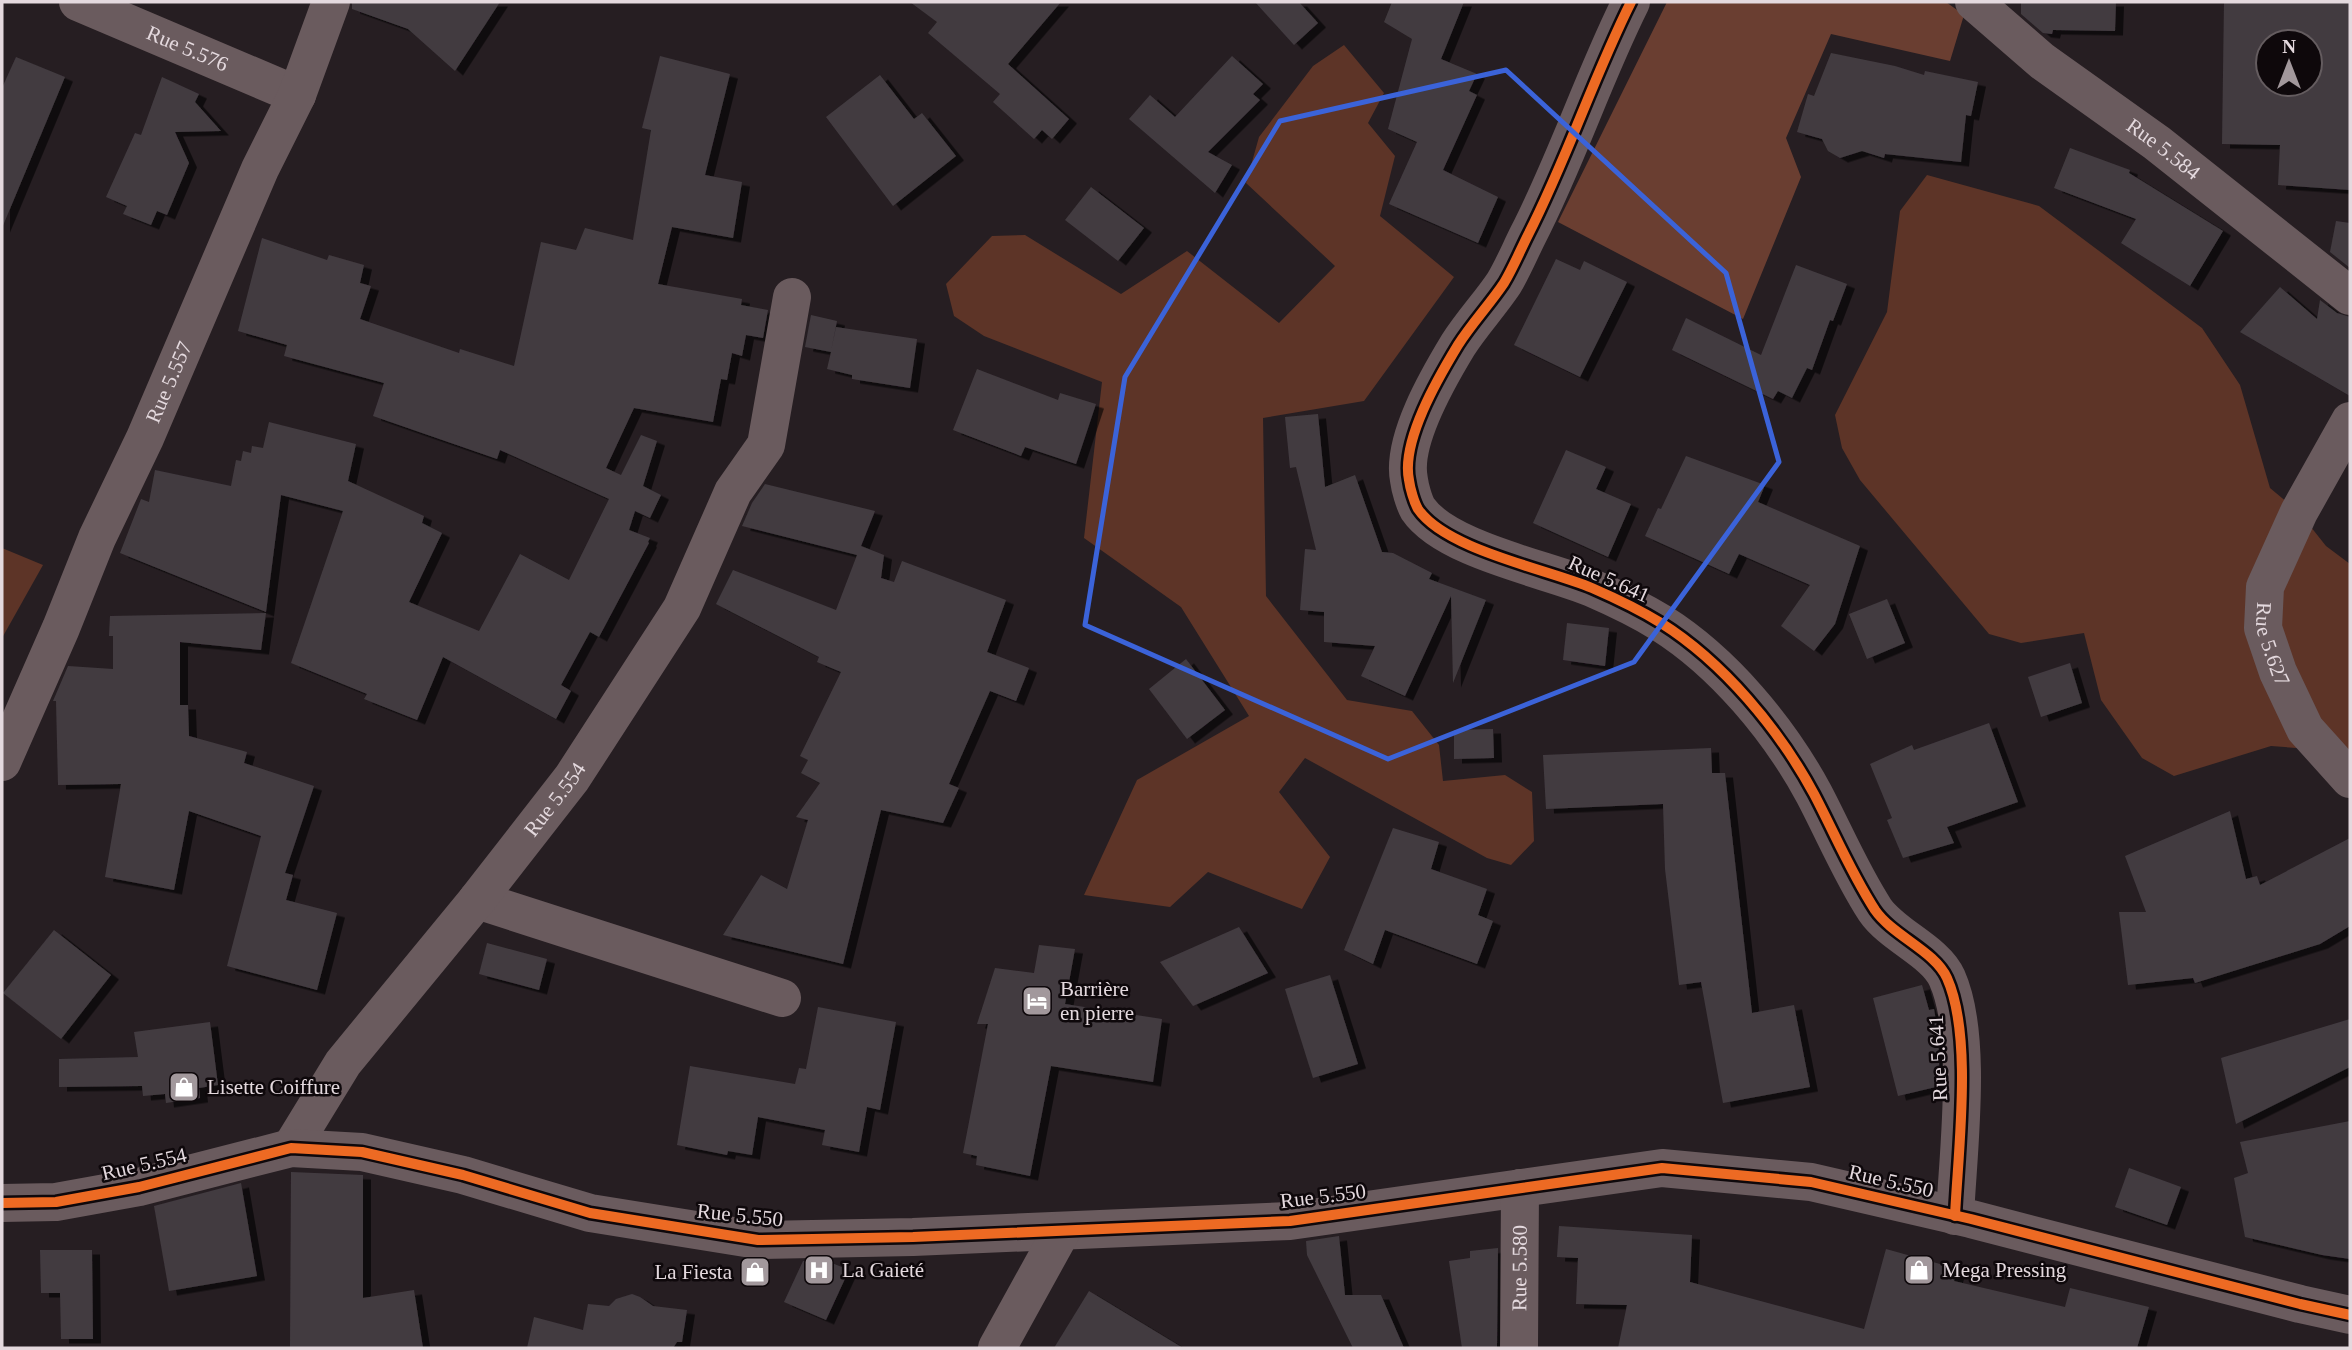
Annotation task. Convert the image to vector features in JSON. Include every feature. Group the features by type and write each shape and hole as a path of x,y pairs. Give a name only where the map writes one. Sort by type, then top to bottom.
{"street":[{"name":"Rue 5.576","path":"78,2 150,16 297,95"},
{"name":"Rue 5.557","path":"2,762 97,538 145,438 260,169 297,95 331,2"},
{"name":"Rue 5.641","path":"1631,2 1550,191 1505,281 1459,344 1428,401 1409,444 1408,478 1418,509 1440,530 1494,555 1591,587 1661,623 1706,656 1744,693 1812,790 1877,913 1911,944 1933,959 1947,977 1958,1015 1961,1043 1961,1105 1955,1216"},
{"name":"Rue 5.584","path":"1974,2 2042,61 2157,143 2350,296"},
{"name":"Rue 5.554","path":"2,1203 56,1202 139,1187 291,1148 343,1063 477,900 572,778 682,608 733,492 766,445 792,297"},
{"name":"Rue 5.627","path":"2350,421 2299,512 2265,587 2263,628 2277,672 2305,729 2350,779"},
{"path":"477,900 782,998"},
{"name":"Rue 5.550","path":"291,1148 362,1152 463,1175 590,1213 758,1240 1062,1232 1290,1221 1662,1168 1811,1182 2350,1315"},
{"name":"Rue 5.580","path":"1519,1348 1520,1188"},
{"path":"997,1348 1062,1232"}],"highlighted area":[{"path":"1506,70 1726,273 1779,462 1634,662 1388,759 1085,625 1125,377 1280,121"}],"shaded area":[{"path":"1667,2 1946,2 1964,15 1950,61 1831,34 1786,138 1801,177 1743,319 1558,222"},
{"path":"1344,45 1384,93 1368,123 1395,156 1380,216 1454,277 1364,401 1263,418 1266,596 1347,700 1412,711 1439,745 1443,781 1505,775 1532,792 1534,841 1511,865 1487,858 1305,758 1279,792 1330,857 1302,909 1208,872 1170,907 1084,895 1137,780 1249,716 1181,607 1084,538 1102,382 984,336 954,316 946,284 992,236 1025,235 1121,294 1187,251 1279,323 1335,266 1246,183 1259,137 1313,66"},
{"path":"1927,175 2039,206 2202,328 2240,385 2270,488 2299,512 2326,546 2350,564 2350,752 2271,746 2174,776 2142,758 2101,700 2084,633 2021,643 1989,634 1860,480 1842,448 1835,415 1887,312 1900,211"},
{"path":"2,548 43,565 2,638"}],"building":[{"path":"352,2 500,2 455,71 408,29 352,9"},
{"path":"910,2 1061,2 1008,64 1069,119 1052,139 1042,130 1034,139 993,102 1000,94 928,33 937,22"},
{"path":"1255,2 1299,2 1318,23 1294,45"},
{"path":"1392,2 1464,2 1441,59 1477,74 1469,91 1477,95 1443,170 1498,197 1478,243 1389,204 1417,142 1388,129 1412,39 1384,22"},
{"path":"2021,2 2116,2 2115,31 2053,30 2052,34 2043,33 2021,14"},
{"path":"2224,2 2350,2 2350,190 2278,185 2280,145 2222,144"},
{"path":"1831,53 1924,75 1925,71 1978,82 1971,116 1966,115 1961,162 1885,154 1884,158 1862,151 1840,158 1828,151 1822,139 1797,132 1808,94 1814,96"},
{"path":"660,56 730,74 705,175 742,182 733,238 672,227 658,284 742,299 741,305 768,310 763,338 746,335 742,356 732,353 727,380 721,379 713,422 634,408 606,468 621,475 641,435 657,441 643,486 661,495 650,518 635,511 629,530 650,538 649,543 599,637 590,632 561,685 571,691 556,719 443,657 417,720 364,699 367,694 291,663 343,511 281,495 266,612 120,553 141,499 149,502 155,470 231,486 236,460 241,461 243,451 251,453 252,446 263,448 269,422 356,444 348,481 424,516 422,523 442,533 409,602 479,631 520,554 569,580 609,499 500,450 497,459 373,416 384,383 284,356 287,345 238,331 262,238 327,260 329,255 364,265 360,283 371,286 360,319 459,353 460,349 514,366 541,242 576,250 585,228 633,240 651,130 642,128"},
{"path":"1232,56 1263,84 1253,94 1260,100 1208,152 1232,165 1215,193 1129,119 1150,95 1175,117"},
{"path":"16,57 65,77 2,228 2,88"},
{"path":"880,75 914,119 922,113 956,156 893,206 826,117"},
{"path":"162,77 199,94 195,102 221,131 175,132 189,163 167,215 157,211 151,225 123,214 127,206 106,197 135,133 141,135"},
{"path":"2070,148 2130,170 2129,173 2223,231 2190,286 2121,243 2136,219 2054,188"},
{"path":"1091,187 1144,228 1118,261 1065,220"},
{"path":"2336,221 2350,223 2350,268 2330,252"},
{"path":"1556,259 1580,270 1584,261 1627,282 1580,377 1514,345"},
{"path":"1796,265 1847,284 1833,321 1830,320 1812,370 1807,368 1792,398 1778,391 1773,399 1672,350 1686,318 1761,355"},
{"path":"2280,287 2317,319 2320,300 2337,313 2350,317 2350,396 2240,332"},
{"path":"811,315 837,321 831,351 836,327 917,339 910,388 852,379 852,375 827,369 831,352 805,347"},
{"path":"977,369 1058,400 1060,393 1096,404 1076,464 1025,447 1021,456 953,430"},
{"path":"1318,414 1325,487 1355,475 1382,552 1393,553 1432,573 1429,579 1486,600 1453,683 1451,596 1405,696 1361,676 1375,646 1324,642 1324,612 1300,610 1305,549 1316,550 1296,467 1290,468 1285,417"},
{"path":"1566,450 1606,467 1596,489 1631,504 1608,557 1533,523"},
{"path":"1686,456 1765,485 1758,502 1860,546 1835,624 1814,651 1781,626 1810,585 1739,554 1729,574 1645,536"},
{"path":"765,484 875,511 861,546 884,555 881,578 894,582 902,561 1006,600 987,652 1029,668 1016,701 990,691 949,784 959,788 943,823 881,810 843,964 723,935 761,875 787,889 808,820 796,817 820,783 801,773 808,760 800,756 841,672 817,662 819,657 716,604 733,570 836,610 857,555 742,526 752,503"},
{"path":"1887,599 1905,643 1867,659 1849,614"},
{"path":"266,613 261,650 180,642 180,705 188,705 189,736 247,752 244,763 314,786 285,873 293,875 286,900 337,913 317,990 227,966 261,836 189,811 174,890 105,877 121,784 58,785 56,701 53,701 68,666 113,669 113,636 109,636 110,616"},
{"path":"1567,623 1609,628 1605,666 1563,660"},
{"path":"1186,659 1225,710 1187,739 1149,689"},
{"path":"2070,663 2082,703 2041,717 2028,677"},
{"path":"1989,723 2018,802 1947,827 1954,843 1903,858 1887,820 1892,818 1870,764 1912,745 1914,750"},
{"path":"1493,729 1494,758 1454,759 1454,730"},
{"path":"1711,748 1712,773 1725,773 1752,1013 1794,1005 1810,1087 1723,1103 1701,982 1679,985 1665,869 1663,804 1546,809 1543,755"},
{"path":"2230,811 2246,879 2257,876 2260,885 2350,838 2350,926 2320,944 2195,983 2193,978 2128,985 2119,912 2146,912 2125,856"},
{"path":"1393,828 1439,842 1431,869 1487,889 1478,915 1493,921 1477,964 1385,930 1373,964 1344,950"},
{"path":"1239,927 1268,973 1193,1006 1160,962"},
{"path":"54,930 111,975 61,1039 3,993"},
{"path":"487,943 547,959 539,990 479,974"},
{"path":"1039,945 1075,949 1065,1004 1162,1019 1153,1082 1051,1066 1030,1176 976,1165 977,1156 963,1153 988,1024 977,1024 995,968 1034,973"},
{"path":"1330,975 1358,1064 1313,1078 1285,989"},
{"path":"1922,985 1929,1010 1934,1009 1938,1033 1940,1086 1898,1096 1873,998"},
{"path":"818,1007 896,1022 880,1110 867,1107 859,1152 822,1145 825,1130 758,1117 752,1155 728,1151 727,1155 677,1145 690,1066 795,1084 799,1068 806,1069"},
{"path":"2350,1019 2350,1067 2236,1124 2221,1058"},
{"path":"210,1022 218,1085 199,1088 200,1098 166,1103 165,1094 143,1096 142,1086 59,1087 59,1059 138,1057 134,1032"},
{"path":"2350,1121 2350,1259 2245,1237 2234,1178 2248,1173 2240,1142"},
{"path":"2129,1168 2181,1187 2167,1225 2115,1207"},
{"path":"291,1172 363,1175 363,1298 414,1290 423,1348 290,1348"},
{"path":"241,1183 257,1276 169,1291 154,1206"},
{"path":"1559,1226 1692,1235 1690,1282 1864,1329 1886,1249 1958,1269 1954,1281 2065,1307 2070,1288 2149,1307 2137,1348 1618,1348 1627,1305 1576,1304 1578,1258 1557,1257"},
{"path":"1339,1236 1345,1295 1381,1295 1404,1348 1353,1348 1307,1255 1306,1241"},
{"path":"1498,1248 1497,1348 1462,1348 1449,1261 1470,1258 1470,1251"},
{"path":"40,1250 92,1250 93,1339 61,1339 60,1293 41,1293"},
{"path":"803,1261 827,1261 849,1270 826,1320 784,1302"},
{"path":"1089,1291 1183,1348 1054,1348"},
{"path":"632,1294 653,1306 687,1310 682,1342 677,1342 673,1348 527,1348 534,1317 583,1330 588,1304 609,1306 616,1299"}],"cycle path":[{"path":"1631,2 1542,206 1504,283 1458,345 1423,410 1410,447 1408,464 1411,491 1418,509 1451,536 1499,557 1592,588 1661,623 1706,657 1767,722 1814,794 1850,867 1875,910 1892,928 1924,951 1947,978 1955,1002 1962,1062 1955,1216"},
{"path":"2,1203 56,1202 139,1187 291,1148 362,1152 463,1175 590,1213 758,1240 913,1237 1290,1221 1662,1168 1811,1182 1971,1219 2350,1315"}],"place":[{"name":"Barrière en pierre","path":"1037,1001"},
{"name":"Lisette Coiffure","path":"184,1087"},
{"name":"La Gaieté","path":"819,1270"},
{"name":"Mega Pressing","path":"1919,1270"},
{"name":"La Fiesta","path":"755,1272"}]}
